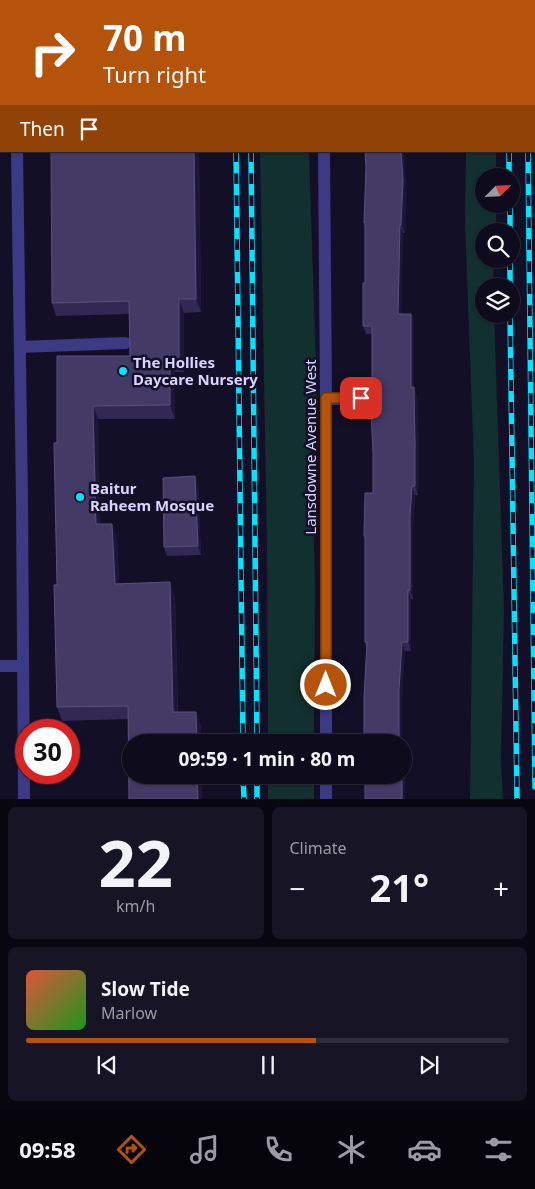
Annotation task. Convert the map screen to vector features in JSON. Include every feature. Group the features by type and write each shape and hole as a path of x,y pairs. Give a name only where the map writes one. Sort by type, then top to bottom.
{"street":[{"path":"17,152 24,799"},
{"name":"Lansdowne Avenue West","path":"324,152 326,734"},
{"path":"20,347 125,343"},
{"path":"326,398 361,398"},
{"path":"0,666 23,666"},
{"path":"326,784 326,799"}],"green space":[{"path":"260,152 309,152 318,427 311,443 315,578 314,734 268,734 267,548"},
{"path":"466,152 496,152 496,168 475,168 475,213 496,213 496,223 475,223 475,268 494,268 493,278 475,278 475,323 494,323 504,609 501,761 503,799 470,799 474,464 465,223"},
{"path":"268,784 314,784 314,799 268,799"}],"building":[{"path":"51,152 194,152 196,299 179,299 179,358 170,358 170,405 93,406 96,524 112,524 115,584 170,582 173,712 196,712 197,734 128,734 128,706 57,707 54,585 57,585 54,443 57,443 57,356 130,356 129,301 52,303"},
{"path":"365,152 401,152 403,180 398,314 411,314 411,387 414,387 415,486 412,486 410,516 408,642 402,642 399,734 364,734 367,642 365,642 365,493 373,493 373,453 370,389 372,389 372,326 363,326 363,283 365,283"},
{"path":"195,476 198,546 164,547 163,478"},
{"path":"129,784 197,784 198,799 129,799"},
{"path":"365,784 402,784 402,799 365,799"}],"railway":[{"path":"236,152 243,734"},
{"path":"251,152 257,734"},
{"path":"509,152 509,168"},
{"path":"528,152 535,787"},
{"path":"510,213 510,223"},
{"path":"510,268 510,278"},
{"path":"510,323 517,799"},
{"path":"243,784 244,799"},
{"path":"257,784 257,799"}],"place":[{"name":"The Hollies Daycare Nursery","path":"123,371"},
{"name":"Baitur Raheem Mosque","path":"80,497"}],"route":[{"path":"326,685 326,398 361,398"}]}
